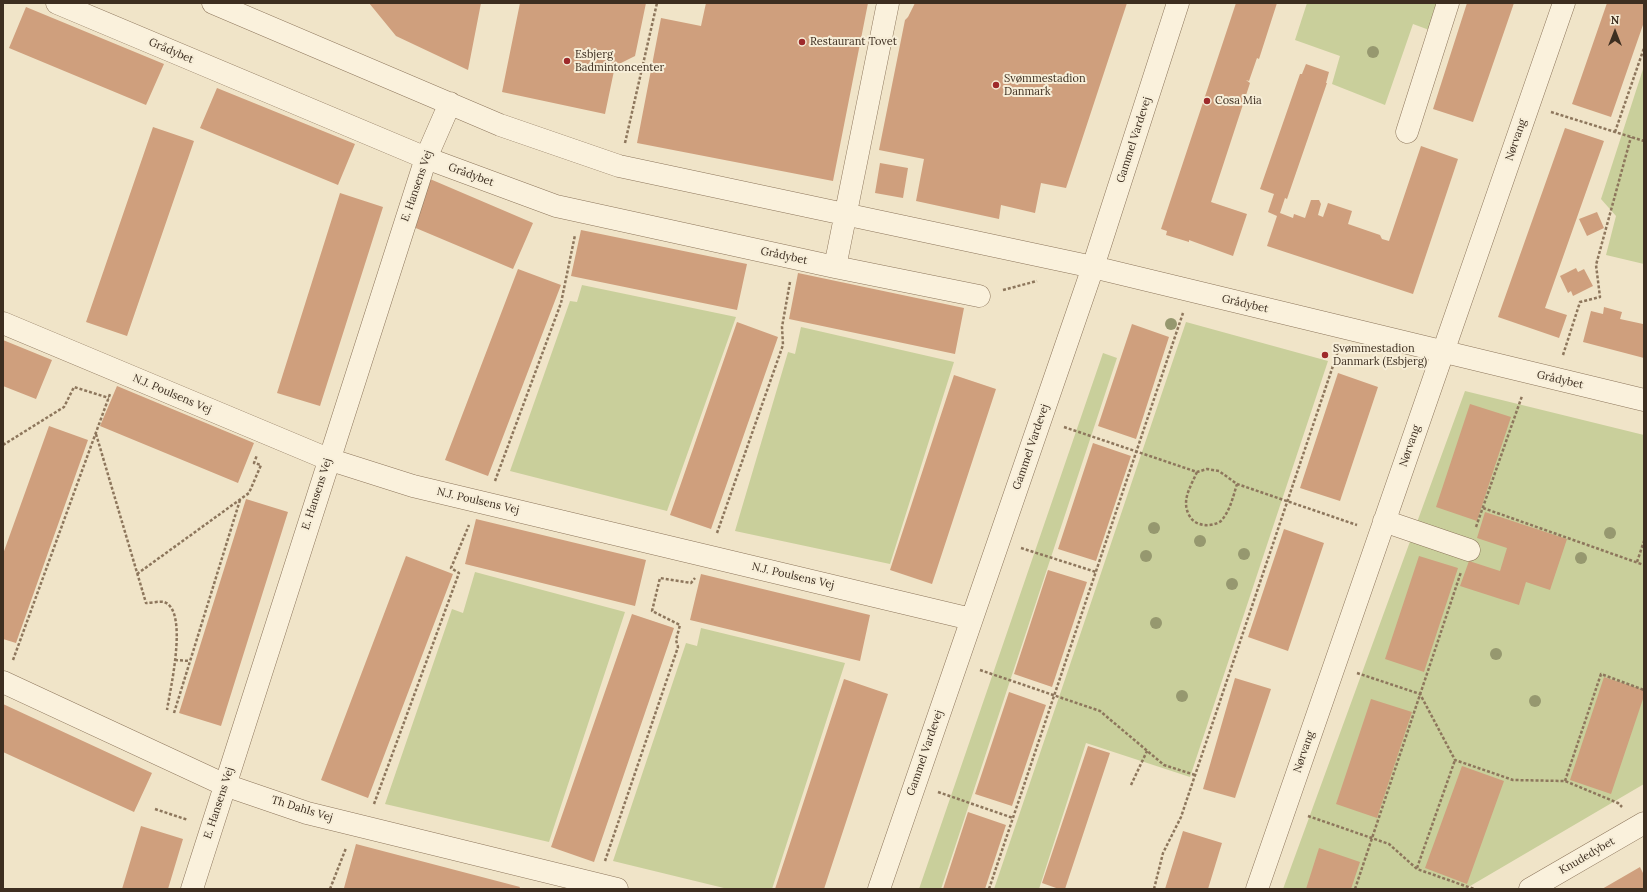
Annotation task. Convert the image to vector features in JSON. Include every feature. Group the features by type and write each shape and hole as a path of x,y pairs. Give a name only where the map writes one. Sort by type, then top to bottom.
{"street":[{"name":"Grådybet","path":"57,3 426,158 556,206 835,267 979,296"},
{"name":"Grådybet","path":"213,3 500,125 619,166 1093,267 1644,400"},
{"path":"835,267 888,3"},
{"name":"Gammel Vardevej","path":"879,889 1093,267 1178,3"},
{"path":"1407,132 1448,3"},
{"name":"Nørvang","path":"1257,889 1442,351 1564,3"},
{"name":"E. Hansens Vej","path":"192,889 328,459 426,158 450,103"},
{"name":"N.J. Poulsens Vej","path":"3,323 328,459 413,486 971,619"},
{"path":"1382,527 1468,550"},
{"name":"Th Dahls Vej","path":"4,682 225,785 307,813 607,887"},
{"name":"Knudedybet","path":"1530,889 1639,825"}],"path":[{"path":"619,166 657,3"},
{"path":"1615,132 1644,48"},
{"path":"1528,105 1644,141"},
{"path":"1555,379 1580,302 1600,297 1596,265 1631,138"},
{"path":"330,889 360,826 459,573 451,568 481,502 561,303 580,211"},
{"path":"607,887 678,647 676,640 680,625 652,611 660,578 691,583 707,556 783,345 782,327 794,258"},
{"path":"990,889 1191,291"},
{"path":"1154,889 1163,852 1181,817 1346,328"},
{"path":"4,682 119,372"},
{"path":"1355,889 1371,837 1468,550 1530,373"},
{"path":"3,445 64,407 74,387 109,398"},
{"path":"1040,419 1197,472 1207,469 1219,471 1238,484 1288,502 1382,527"},
{"path":"137,574 250,493 261,465 254,463 265,432"},
{"path":"96,433 146,603 164,602 173,609 178,626 175,660 167,710"},
{"path":"1197,472 1186,497 1186,509 1191,519 1199,525 1208,526 1220,522 1228,510 1238,484"},
{"path":"174,713 240,500"},
{"path":"1483,508 1644,564"},
{"path":"998,541 1096,572"},
{"path":"1637,562 1644,542"},
{"path":"175,660 190,661"},
{"path":"957,662 1100,711 1164,765 1195,775"},
{"path":"1334,665 1420,694 1455,760 1513,780 1565,782 1618,802 1639,825"},
{"path":"1565,782 1601,674 1644,690"},
{"path":"1131,785 1147,751"},
{"path":"1416,869 1455,760"},
{"path":"914,785 1013,818"},
{"path":"1285,808 1389,844 1416,869 1474,889"},
{"path":"155,809 212,827"}],"green space":[{"path":"1307,3 1442,3 1432,31 1413,24 1385,105 1332,84 1340,56 1295,40"},
{"path":"1644,66 1644,264 1606,255 1616,216 1601,199"},
{"path":"582,285 736,317 667,511 510,471 570,301 577,302"},
{"path":"1186,322 1328,361 1190,777 1086,743 1039,889 994,889"},
{"path":"801,327 954,362 890,564 735,531 788,352 795,354"},
{"path":"1103,353 1117,358 941,889 919,889"},
{"path":"1465,391 1644,435 1644,784 1465,889 1283,889"},
{"path":"475,572 625,612 549,842 385,804 452,609 463,613"},
{"path":"701,628 845,663 772,889 728,889 613,861 686,643 697,646"}],"building":[{"path":"369,3 481,3 468,70 396,36"},
{"name":"Esbjerg Badmintoncenter","path":"520,3 646,3 635,56 615,66 605,114 502,92"},
{"path":"706,3 868,3 833,181 637,143 661,18 701,26"},
{"name":"Svømmestadion Danmark","path":"915,3 1127,3 1066,188 1041,183 1035,213 1001,205 999,219 916,201 924,159 879,150 905,20"},
{"path":"1236,3 1277,3 1259,59 1257,58 1249,81 1246,80 1250,83 1211,202 1247,214 1233,256 1189,240 1189,242 1166,235 1167,231 1161,229"},
{"path":"1467,3 1514,3 1473,122 1433,109"},
{"path":"1607,3 1644,3 1644,22 1611,117 1572,104"},
{"path":"26,7 164,64 146,105 9,48"},
{"path":"1306,64 1329,72 1327,83 1287,199 1285,198 1280,213 1293,218 1294,214 1305,218 1311,200 1319,200 1321,204 1318,215 1323,217 1328,203 1352,211 1348,224 1380,235 1382,239 1389,241 1421,146 1458,159 1413,294 1267,246 1277,216 1268,212 1274,194 1260,189 1300,74 1302,74"},
{"path":"217,88 355,144 338,185 200,128"},
{"path":"153,127 194,141 127,336 86,322"},
{"path":"1565,128 1604,141 1545,308 1567,315 1559,338 1498,317"},
{"path":"880,163 908,168 903,198 875,193"},
{"path":"430,179 533,223 513,269 411,226"},
{"path":"340,193 383,207 320,406 277,393"},
{"path":"1597,212 1604,228 1587,236 1579,219"},
{"path":"581,230 747,264 737,310 571,276"},
{"path":"1576,268 1578,272 1584,269 1593,286 1573,296 1571,291 1568,293 1560,276"},
{"path":"518,269 561,285 488,476 445,460"},
{"path":"798,273 964,308 955,354 789,319"},
{"path":"1604,307 1622,312 1620,319 1643,324 1644,321 1644,358 1583,342 1591,311 1603,314"},
{"path":"737,322 778,337 711,529 670,515"},
{"path":"1132,324 1169,337 1136,439 1098,426"},
{"path":"3,340 52,360 36,399 3,386"},
{"path":"1338,373 1378,387 1340,501 1300,488"},
{"path":"954,375 996,389 932,584 890,570"},
{"path":"117,386 254,443 238,483 100,426"},
{"path":"1470,404 1511,417 1477,521 1436,507"},
{"path":"49,426 88,440 16,643 3,639 3,554"},
{"path":"1093,443 1131,456 1096,561 1058,549"},
{"path":"246,499 288,512 221,726 179,713"},
{"path":"1485,512 1567,539 1550,590 1526,582 1519,605 1460,586 1469,561 1500,571 1507,548 1477,538"},
{"path":"476,519 646,560 635,606 465,564"},
{"path":"1284,529 1324,543 1288,651 1248,637"},
{"path":"406,556 453,574 368,798 321,780"},
{"path":"1419,556 1458,568 1424,672 1385,659"},
{"path":"1048,570 1087,582 1052,687 1014,674"},
{"path":"701,574 870,615 860,661 690,620"},
{"path":"632,614 674,628 594,862 551,847"},
{"path":"1604,677 1644,690 1644,696 1611,794 1570,780"},
{"path":"1235,678 1271,689 1235,798 1203,789"},
{"path":"844,679 888,694 824,889 775,889"},
{"path":"1009,692 1046,705 1012,806 975,794"},
{"path":"1371,699 1412,712 1377,818 1336,804"},
{"path":"3,704 152,773 134,812 3,752"},
{"path":"1088,746 1110,753 1065,889 1059,889 1042,883"},
{"path":"1462,766 1504,781 1467,884 1425,868"},
{"path":"968,812 1006,825 985,889 943,889"},
{"path":"141,826 183,839 168,889 122,889"},
{"path":"1183,831 1222,843 1208,889 1165,889"},
{"path":"356,844 520,887 519,889 344,888"},
{"path":"1319,848 1360,862 1351,889 1306,889"},
{"path":"1640,867 1644,875 1644,889 1602,889"}],"place":[{"name":"Restaurant Tovet","path":"802,42"},
{"name":"Esbjerg Badmintoncenter","path":"567,61"},
{"name":"Svømmestadion Danmark","path":"996,85"},
{"name":"Cosa Mia","path":"1207,101"},
{"name":"Svømmestadion Danmark (Esbjerg)","path":"1325,355"}]}
